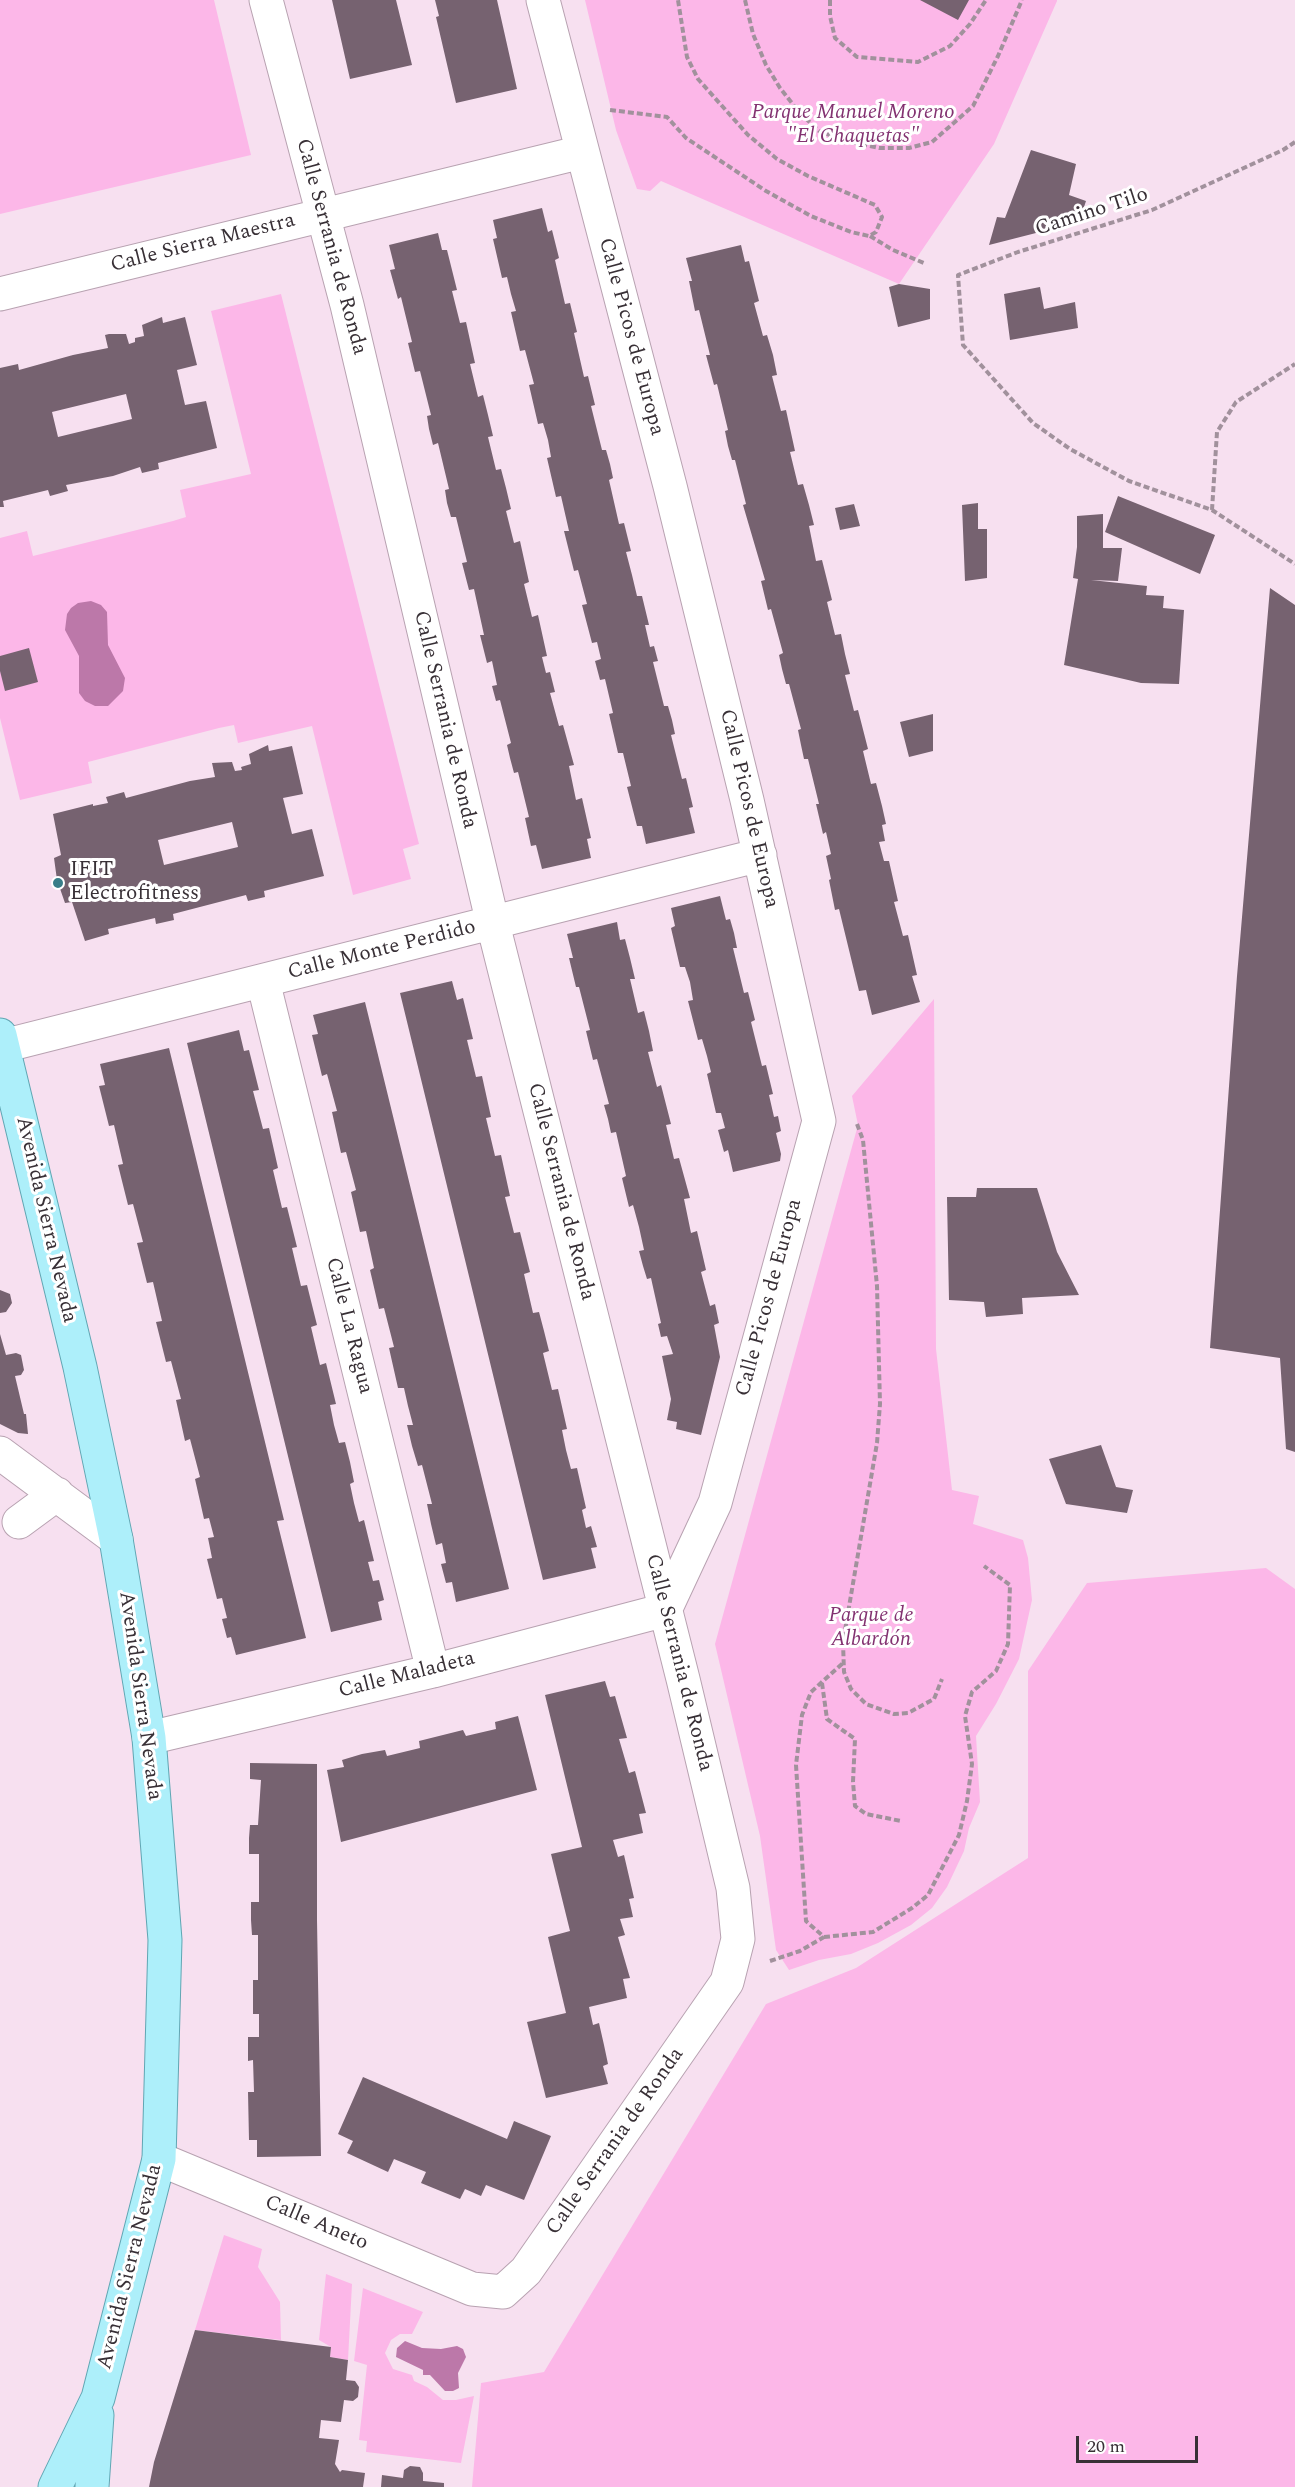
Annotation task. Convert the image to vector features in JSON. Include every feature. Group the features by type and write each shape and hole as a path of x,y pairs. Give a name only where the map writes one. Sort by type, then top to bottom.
{"main road":[{"name":"Avenida Sierra Nevada","path":"1,1041 80,1367 116,1539 149,1738 165,1940 159,2159 98,2398 92,2487"},
{"name":"Avenida Sierra Nevada","path":"52,2484 98,2398"}],"street":[{"name":"Calle Serrania de Ronda","path":"266,0 298,128 324,215 493,924 733,1888 738,1939 727,1982 526,2271 503,2292 472,2289"},
{"name":"Calle Picos de Europa","path":"543,0 670,486 760,855 819,1121 715,1503 665,1610"},
{"name":"Calle Sierra Maestra","path":"0,294 582,152"},
{"name":"Calle Monte Perdido","path":"1,1041 263,981 760,855"},
{"name":"Calle La Ragua","path":"263,981 433,1671"},
{"path":"0,1453 116,1539"},
{"path":"19,1522 57,1494"},
{"name":"Calle Maladeta","path":"149,1738 433,1671 665,1610"},
{"name":"Calle Aneto","path":"159,2159 472,2289"}],"path":[{"path":"678,0 687,57 698,79 748,135 777,159 808,176 875,205 882,217 876,232 869,236"},
{"path":"745,0 753,34 766,65 799,112 819,131 843,140 879,148 909,148 932,142 973,106 1022,0"},
{"path":"830,0 830,16 835,39 857,57 918,62 950,46 970,24 986,0"},
{"path":"604,109 667,117 686,138 766,191 812,216 851,232 869,236 893,250 924,263"},
{"name":"Camino Tilo","path":"1212,510 1129,481 1070,449 1033,423 963,345 958,274 1018,252 1152,210 1283,150 1295,142"},
{"path":"1295,364 1236,402 1217,432 1212,510 1295,564"},
{"path":"854,1119 863,1140 869,1199 878,1309 880,1404 877,1443 844,1633 844,1672 851,1689 866,1704 894,1714 908,1713 934,1699 942,1679"},
{"path":"767,1962 800,1951 824,1938 873,1932 912,1908 928,1895 959,1835 967,1801 972,1764 965,1716 972,1692 996,1671 1008,1644 1010,1585 984,1566"},
{"path":"824,1938 806,1921 796,1765 802,1715 811,1692 844,1663"},
{"path":"822,1683 827,1719 855,1739 853,1782 855,1806 866,1814 901,1821"}],"green space":[{"path":"0,0 214,0 251,155 0,214"},
{"name":"Parque Manuel Moreno \"El Chaquetas\"","path":"585,0 1057,1 994,144 899,284 661,181 650,191 637,189 616,130"},
{"path":"281,294 419,844 403,849 411,879 353,895 312,726 238,743 234,725 219,728 88,762 92,783 20,800 0,718 0,538 27,531 33,556 173,521 186,517 180,490 251,474 211,311"},
{"name":"Parque de Albardón","path":"934,999 936,1349 952,1490 979,1496 973,1524 1023,1540 1028,1558 1032,1600 1019,1659 996,1704 976,1736 980,1802 969,1828 964,1851 947,1887 932,1908 911,1925 878,1943 851,1954 819,1960 789,1970 776,1950 760,1836 715,1644 858,1125 852,1096"},
{"path":"1266,1568 1295,1589 1295,2487 472,2487 481,2383 544,2372 766,2004 856,1968 1028,1858 1028,1671 1087,1583"},
{"path":"224,2235 262,2249 258,2267 280,2302 281,2340 195,2330"},
{"path":"326,2274 352,2284 348,2360 330,2357 331,2347 319,2340"},
{"path":"363,2288 423,2312 412,2334 400,2334 391,2340 385,2353 393,2369 412,2375 414,2381 427,2387 443,2400 474,2396 461,2463 366,2452 367,2441 359,2440 367,2365 354,2361"}],"shaded area":[{"path":"91,601 101,605 107,612 108,645 125,678 123,691 108,706 95,706 85,701 79,693 79,656 65,630 67,614 71,608 78,603"},
{"path":"405,2341 422,2348 441,2349 457,2346 463,2349 466,2357 458,2373 459,2388 445,2391 430,2375 423,2375 423,2370 396,2357 397,2348"}],"building":[{"path":"332,0 396,0 412,65 350,79"},
{"path":"435,0 497,0 517,89 456,103 436,17 439,16"},
{"path":"920,0 969,0 958,20"},
{"path":"1031,150 1076,164 1069,195 1086,201 1079,222 989,245 997,217 1005,218"},
{"path":"542,208 548,232 552,230 559,258 555,260 565,304 570,303 584,377 588,376 595,405 591,406 602,450 606,450 610,464 613,478 609,480 619,524 624,523 631,551 626,552 637,596 642,596 649,625 645,625 650,647 654,646 658,661 653,662 664,706 668,706 672,720 675,734 671,735 682,779 686,778 693,807 689,808 695,833 646,844 642,826 637,826 627,787 631,786 623,753 618,753 609,714 613,713 605,679 600,680 595,661 601,659 597,642 592,643 582,605 587,604 578,570 574,571 564,531 569,531 561,496 556,497 547,458 551,457 548,440 543,423 538,424 529,385 534,384 525,350 520,351 511,312 516,311 507,277 502,278 493,239 497,238 493,220"},
{"path":"438,233 442,250 447,250 457,290 452,291 460,323 466,322 475,363 470,364 478,397 483,395 488,415 493,436 488,437 496,470 501,469 506,488 511,509 506,511 514,543 520,541 529,582 524,584 532,617 538,615 547,656 542,657 546,673 550,672 555,692 550,693 559,726 563,725 574,765 569,766 576,800 582,798 591,838 587,839 591,858 542,869 536,845 531,846 525,818 529,817 518,772 514,773 507,745 511,743 500,700 496,701 492,686 497,685 492,661 487,663 480,635 484,635 474,589 469,590 462,563 467,562 456,517 451,517 447,503 445,490 449,489 438,443 433,445 427,416 431,415 420,371 415,372 408,343 412,342 401,297 398,299 390,270 395,269 389,245"},
{"path":"741,245 745,262 749,261 759,301 754,303 763,336 767,335 773,355 777,375 772,376 781,411 786,410 795,451 790,452 798,485 803,484 814,525 809,526 816,561 822,560 832,600 827,602 835,635 841,634 850,674 845,675 854,711 858,710 868,749 863,751 871,784 876,783 886,824 882,825 885,841 879,842 884,861 889,861 898,901 894,902 903,936 908,935 917,975 912,976 920,1002 872,1015 866,990 859,991 839,909 835,910 826,856 831,854 826,832 823,834 816,804 819,804 808,759 804,759 798,730 801,729 779,655 783,653 771,609 768,610 761,581 765,580 743,505 746,504 735,460 732,460 728,446 725,431 728,430 717,384 714,385 706,355 710,355 699,310 695,311 689,281 692,281 686,258"},
{"path":"899,284 930,289 930,319 898,327 889,287"},
{"path":"1040,287 1044,309 1075,302 1078,328 1010,340 1004,294"},
{"path":"162,317 163,323 185,317 197,365 177,370 185,405 206,401 217,448 158,463 159,469 142,473 140,467 113,476 66,485 68,491 50,496 48,490 3,501 4,507 0,507 0,368 18,364 19,370 108,348 105,335 109,334 126,334 129,344 135,342 135,338 144,336 142,325","holes":["126,394 132,419 58,437 52,412"]},
{"path":"1118,496 1215,535 1200,574 1105,532"},
{"path":"978,503 978,529 987,529 987,578 965,581 962,505"},
{"path":"854,504 860,526 840,530 835,508"},
{"path":"1103,514 1103,548 1122,548 1118,581 1091,580 1147,586 1146,595 1164,596 1163,608 1184,610 1179,684 1141,683 1064,665 1078,579 1073,578 1077,547 1077,516"},
{"path":"1270,588 1295,605 1295,1452 1286,1449 1280,1358 1210,1348 1237,976"},
{"path":"29,648 38,682 5,691 0,671 0,656"},
{"path":"933,714 933,751 909,757 900,722"},
{"path":"268,745 269,751 292,746 303,794 283,798 292,834 312,829 324,876 264,891 265,897 248,901 246,895 173,914 174,920 156,924 155,918 108,929 109,934 85,941 72,902 65,903 57,880 54,858 61,855 53,814 93,804 93,806 108,803 106,797 124,792 126,798 190,781 215,777 212,763 232,762 235,771 242,770 241,767 251,764 249,754","holes":["232,822 238,847 164,865 158,840"]},
{"path":"720,896 726,920 730,919 734,933 737,948 733,948 744,993 748,992 755,1020 751,1022 762,1066 766,1065 773,1094 769,1095 774,1117 778,1116 781,1131 776,1133 781,1154 780,1161 733,1172 728,1150 724,1152 718,1130 725,1128 721,1113 716,1113 707,1074 711,1072 707,1056 702,1039 698,1040 688,1001 693,1000 690,982 685,967 680,967 671,928 675,926 671,908"},
{"path":"617,922 620,940 625,939 635,979 630,979 638,1013 644,1011 649,1031 653,1051 648,1052 657,1087 661,1085 671,1124 666,1125 674,1159 679,1158 690,1198 684,1199 691,1233 697,1231 706,1270 701,1272 710,1306 715,1304 719,1323 714,1325 720,1357 701,1435 676,1429 677,1422 667,1420 671,1399 662,1356 673,1354 667,1336 661,1337 658,1324 661,1323 651,1278 647,1279 639,1251 644,1250 639,1227 633,1205 629,1207 622,1178 626,1176 616,1132 611,1133 604,1105 609,1104 597,1059 593,1060 586,1031 590,1030 569,958 573,958 567,934"},
{"path":"452,981 457,1000 463,998 473,1039 467,1040 476,1077 482,1076 491,1117 486,1118 495,1156 501,1155 510,1196 505,1197 514,1233 520,1232 530,1272 524,1274 533,1313 539,1312 549,1351 543,1353 552,1390 558,1389 567,1429 562,1430 566,1450 571,1469 577,1468 586,1508 582,1510 586,1528 591,1526 597,1547 591,1548 596,1568 543,1580 400,993"},
{"path":"365,1002 509,1589 456,1602 452,1582 446,1583 441,1564 446,1563 442,1543 436,1545 427,1504 432,1504 422,1465 418,1466 412,1446 407,1425 413,1425 404,1388 398,1388 389,1348 394,1347 384,1308 379,1309 370,1270 374,1268 366,1231 360,1232 351,1192 356,1190 346,1152 341,1153 332,1112 337,1111 327,1074 322,1076 312,1035 318,1034 313,1015"},
{"path":"239,1030 244,1051 249,1050 259,1090 253,1091 263,1129 269,1128 278,1168 273,1170 282,1208 287,1207 297,1247 292,1248 301,1286 307,1285 317,1325 311,1327 320,1365 326,1363 336,1404 330,1405 334,1425 339,1443 345,1442 350,1462 354,1482 350,1484 354,1503 359,1522 364,1520 374,1561 368,1562 373,1581 379,1580 384,1600 378,1602 382,1620 331,1632 187,1043"},
{"path":"169,1048 284,1520 277,1521 306,1638 236,1655 231,1637 227,1638 222,1619 227,1618 222,1598 217,1599 207,1559 212,1558 208,1538 214,1537 209,1518 204,1519 195,1479 200,1477 190,1439 185,1441 176,1400 181,1399 171,1361 166,1362 156,1322 162,1321 153,1282 147,1283 137,1243 143,1242 133,1204 128,1205 118,1165 123,1164 114,1125 109,1126 99,1086 105,1085 100,1064"},
{"path":"977,1188 1037,1188 1057,1252 1079,1295 1022,1298 1023,1314 986,1317 984,1302 949,1300 947,1197 976,1197"},
{"path":"0,1290 10,1294 12,1303 6,1312 0,1313"},
{"path":"0,1334 6,1355 16,1353 21,1355 24,1370 21,1375 15,1376 24,1414 26,1414 28,1434 18,1433 0,1424"},
{"path":"1101,1445 1116,1487 1133,1490 1127,1513 1066,1504 1049,1459"},
{"path":"605,1681 610,1697 615,1696 627,1738 619,1739 629,1773 635,1771 646,1813 639,1814 643,1833 613,1840 618,1857 624,1855 634,1898 629,1899 633,1917 620,1919 625,1935 618,1937 630,1978 623,1979 627,1998 589,2007 593,2025 599,2023 608,2064 603,2066 608,2084 546,2098 527,2022 566,2013 548,1937 570,1931 551,1854 582,1847 545,1695"},
{"path":"518,1716 537,1790 341,1842 327,1770 344,1767 342,1760 362,1754 385,1750 387,1756 420,1748 419,1741 463,1730 466,1736 496,1729 495,1722"},
{"path":"250,1763 317,1764 321,2156 257,2157 257,2140 249,2140 248,2092 254,2092 253,2060 248,2061 248,2037 259,2037 259,2014 253,2014 253,1980 258,1980 258,1935 252,1935 251,1902 259,1902 259,1854 249,1854 249,1838 250,1825 258,1825 261,1780 250,1779"},
{"path":"363,2077 507,2139 514,2121 551,2136 524,2200 486,2185 481,2196 465,2189 460,2199 421,2183 426,2172 394,2159 388,2172 347,2153 353,2141 338,2134"},
{"path":"195,2330 331,2347 330,2357 348,2360 346,2380 355,2381 359,2387 358,2397 353,2401 344,2400 341,2422 321,2420 319,2438 339,2440 335,2464 340,2472 342,2470 365,2473 363,2487 149,2487 154,2462"},
{"path":"410,2466 420,2467 423,2481 444,2483 444,2487 381,2487 382,2475 403,2478 404,2470"}],"place":[{"name":"IFIT Electrofitness","path":"58,883"}]}
